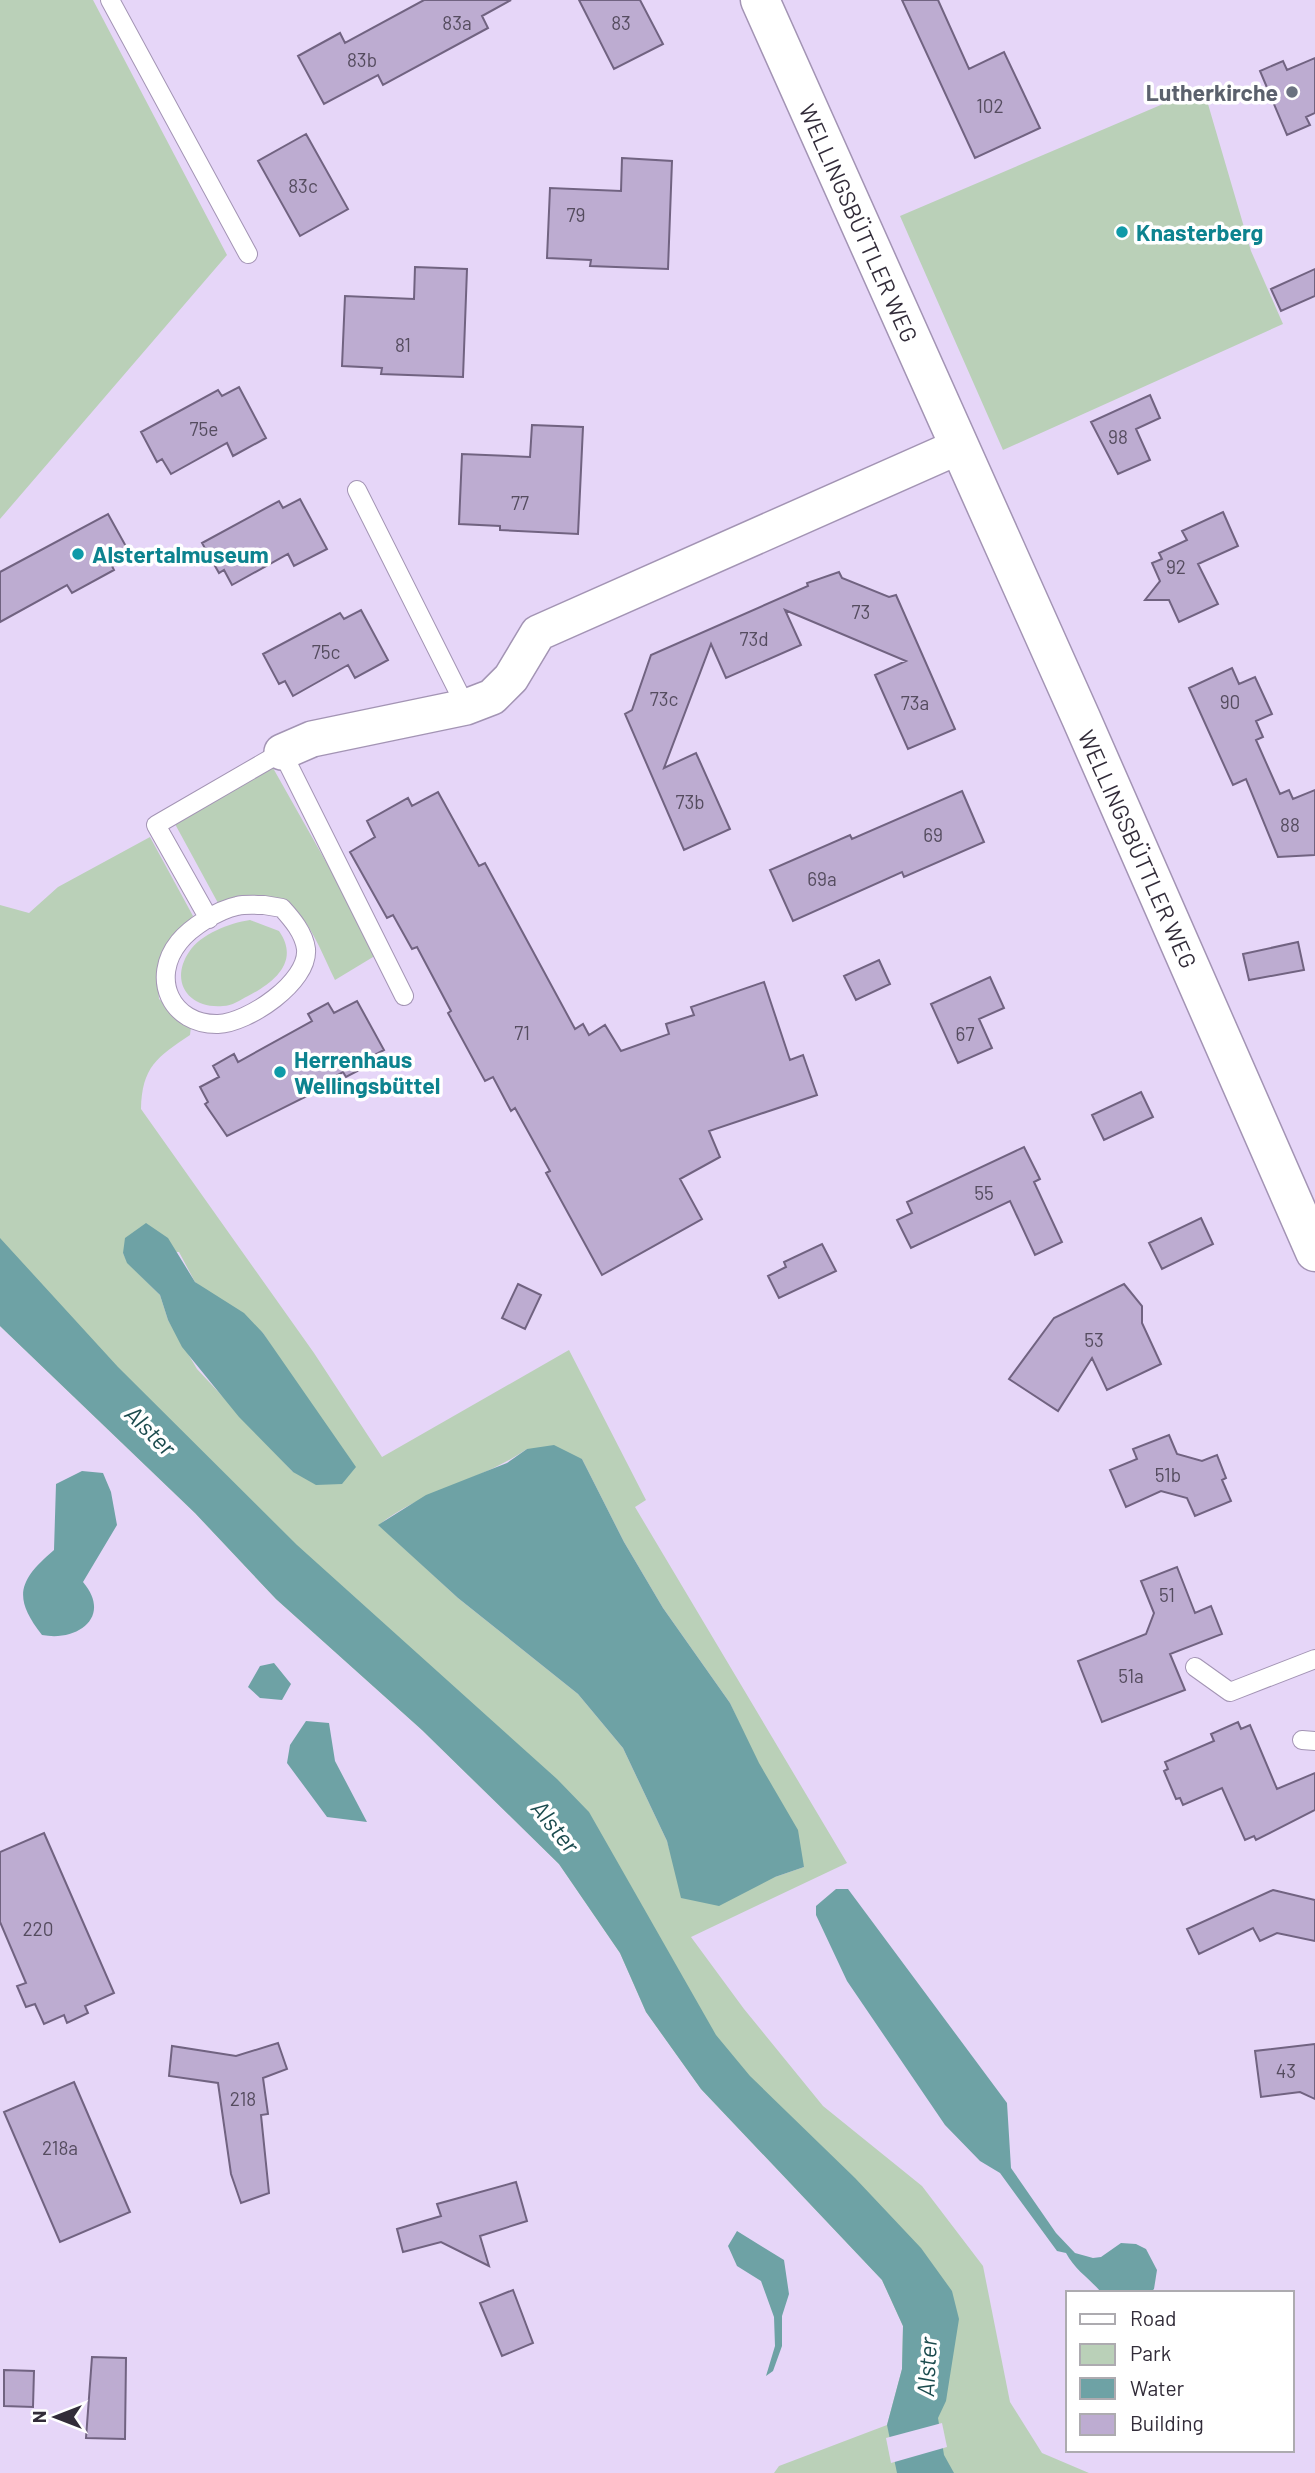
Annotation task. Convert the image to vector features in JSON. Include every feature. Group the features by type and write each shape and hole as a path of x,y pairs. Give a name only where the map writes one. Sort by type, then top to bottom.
{"main road":[{"name":"WELLINGSBÜTTLER WEG","path":"760,0 1315,1252"}],"street":[{"path":"282,752 312,739 466,707 492,697 511,678 538,633 960,446"}],"lane":[{"path":"110,0 248,254"},
{"path":"357,491 466,707"},
{"path":"209,919 156,825 282,752 404,996"},
{"path":"237,906 282,908 296,924 306,950 299,978 262,1008 220,1024 193,1019 172,1002 164,976 170,954 184,936 209,919 237,906"},
{"path":"1195,1667 1230,1692 1247,1688 1315,1659"}],"green space":[{"path":"0,0 93,0 227,255 0,519"},
{"path":"1203,87 1251,251 1283,324 1003,450 900,216"},
{"path":"273,768 378,954 335,980 306,922 295,910 281,901 265,897 244,897 218,903 175,824"},
{"path":"150,837 193,916 174,936 163,953 159,972 159,999 191,1027 190,1035 160,1057 148,1073 141,1109 314,1353 382,1457 569,1350 646,1500 635,1507 847,1863 691,1937 744,2009 823,2106 922,2186 983,2266 1010,2402 1042,2453 1089,2473 774,2473 779,2466 887,2425 902,2369 903,2326 882,2280 701,2089 646,2012 620,1953 559,1864 422,1730 276,1599 195,1513 0,1326 0,905 29,913 58,887","holes":["179,1252 195,1282 263,1333 282,1364 293,1472 197,1369 168,1320 160,1295 128,1263 123,1253","527,1449 582,1459 624,1542 663,1608 730,1703 804,1867 775,1877 675,1868 667,1841 623,1748 578,1694 458,1598 379,1525 414,1503 491,1469"]},
{"path":"250,920 279,931 287,952 282,970 267,984 230,1005 211,1006 192,998 182,983 181,974 189,952 216,930"}],"water":[{"path":"146,1223 168,1238 195,1282 244,1313 263,1333 356,1467 342,1484 316,1485 293,1472 239,1417 182,1347 168,1320 160,1295 127,1263 123,1253 125,1238"},
{"name":"Alster","path":"0,1238 118,1367 297,1545 557,1779 589,1812 716,2035 750,2076 855,2178 921,2248 952,2291 959,2319 946,2401 938,2418 944,2455 954,2473 897,2473 887,2425 902,2369 903,2326 882,2280 701,2089 646,2012 620,1953 559,1864 422,1730 276,1599 195,1513 0,1326"},
{"path":"554,1445 582,1459 624,1542 663,1608 730,1703 759,1763 798,1830 804,1867 775,1877 719,1906 681,1898 667,1841 623,1748 578,1694 458,1598 378,1525 426,1495 507,1463 527,1449"},
{"path":"82,1471 103,1473 111,1492 117,1525 83,1582 91,1594 93,1616 79,1630 56,1636 42,1635 26,1610 24,1590 33,1571 54,1550 56,1484"},
{"path":"274,1663 291,1684 282,1700 260,1698 248,1687 260,1666"},
{"path":"306,1721 329,1723 335,1761 367,1822 327,1817 287,1763 290,1745"},
{"path":"836,1889 848,1889 1007,2103 1011,2168 1056,2233 1075,2253 1093,2258 1101,2257 1121,2243 1136,2244 1146,2249 1157,2270 1152,2291 1100,2291 1066,2253 1057,2251 1000,2173 980,2161 945,2125 847,1981 816,1915 816,1906"},
{"path":"737,2231 784,2260 789,2294 782,2316 782,2346 773,2371 766,2376 775,2346 774,2317 761,2281 737,2266 728,2246"}],"pier":[{"path":"942,2423 947,2447 891,2463 886,2438"}],"building":[{"path":"424,0 511,0 482,16 488,28 383,85 378,75 324,104 298,56 340,33 345,43"},
{"path":"579,0 640,0 663,44 614,69"},
{"path":"902,0 938,0 969,69 1004,52 1040,128 975,158"},
{"name":"Lutherkirche","path":"1315,58 1315,113 1306,117 1310,125 1287,135 1260,71 1283,61 1287,70"},
{"path":"306,134 348,209 300,236 258,161"},
{"path":"622,158 672,161 668,269 590,266 591,260 547,258 550,188 621,191"},
{"path":"415,267 467,269 463,377 381,374 382,368 342,366 345,296 414,299"},
{"path":"1315,269 1315,296 1281,311 1271,289"},
{"path":"239,387 266,438 233,456 227,443 171,474 162,459 157,462 141,432 218,390 222,396"},
{"path":"1150,395 1160,418 1136,429 1150,460 1118,474 1091,422"},
{"path":"532,425 583,427 578,534 500,530 500,526 459,524 462,454 530,457"},
{"path":"300,499 327,549 294,566 288,554 232,585 224,570 219,573 202,543 279,501 283,508"},
{"path":"1223,512 1238,546 1198,564 1218,604 1179,622 1169,600 1145,600 1160,581 1152,563 1162,559 1159,553 1187,540 1182,531"},
{"name":"Alstertalmuseum","path":"108,514 128,550 109,560 114,570 72,593 67,585 0,622 0,572"},
{"path":"839,572 842,578 889,597 896,595 955,729 908,749 875,675 906,661 785,610 801,645 726,678 711,644 664,768 696,753 730,829 684,850 625,714 632,710 651,655 808,586 807,583"},
{"path":"361,610 388,660 355,678 348,665 293,696 285,681 279,684 263,654 340,613 344,619"},
{"path":"1232,668 1239,684 1255,677 1272,714 1256,721 1263,737 1256,740 1280,794 1289,790 1293,799 1315,790 1315,855 1278,857 1246,779 1233,785 1189,688"},
{"path":"962,791 984,842 904,877 902,872 793,921 770,870 850,835 852,839"},
{"path":"438,792 479,866 485,863 575,1029 583,1024 589,1035 605,1025 621,1051 669,1034 666,1024 694,1015 691,1007 764,982 790,1060 803,1055 817,1095 709,1131 720,1157 680,1179 702,1219 602,1275 546,1173 550,1171 515,1108 511,1111 493,1077 485,1081 448,1013 451,1011 417,947 412,949 393,915 387,918 350,852 375,837 367,821 408,798 412,806"},
{"path":"1298,942 1304,970 1249,980 1243,954"},
{"path":"879,960 890,984 856,1000 844,976"},
{"path":"990,977 1004,1008 979,1019 992,1048 958,1063 931,1004"},
{"name":"Herrenhaus Wellingsbüttel","path":"357,1001 384,1050 360,1063 363,1068 346,1077 343,1072 323,1083 325,1087 227,1136 205,1104 208,1102 200,1087 219,1077 213,1066 234,1054 238,1062 312,1021 308,1014 328,1003 334,1013"},
{"path":"1141,1092 1153,1117 1104,1140 1092,1115"},
{"path":"1024,1147 1040,1179 1034,1182 1062,1242 1035,1255 1010,1201 911,1248 897,1220 912,1213 907,1202"},
{"path":"1201,1218 1213,1244 1162,1269 1149,1243"},
{"path":"822,1244 836,1271 779,1298 768,1276 786,1267 784,1262"},
{"path":"518,1284 541,1295 525,1329 502,1318"},
{"path":"1124,1284 1142,1306 1142,1323 1161,1364 1107,1390 1092,1358 1058,1411 1009,1379 1054,1318"},
{"path":"1169,1435 1177,1454 1202,1461 1217,1455 1226,1478 1222,1480 1231,1501 1195,1516 1187,1498 1161,1491 1126,1507 1110,1470 1137,1459 1133,1449"},
{"path":"1177,1567 1195,1613 1211,1606 1222,1634 1170,1654 1185,1690 1102,1722 1078,1661 1146,1634 1154,1613 1141,1581"},
{"path":"1238,1722 1241,1729 1250,1725 1277,1789 1315,1773 1315,1810 1256,1840 1254,1836 1245,1840 1222,1788 1183,1805 1180,1798 1176,1799 1164,1771 1168,1769 1165,1762 1214,1741 1211,1734"},
{"path":"44,1833 114,1993 85,2006 88,2013 67,2023 64,2015 44,2024 35,2004 26,2007 17,1986 26,1983 0,1922 0,1852"},
{"path":"1273,1890 1315,1900 1315,1941 1277,1933 1260,1941 1253,1928 1199,1954 1187,1929"},
{"path":"278,2043 287,2069 263,2078 268,2114 261,2115 269,2193 241,2203 231,2174 218,2083 169,2076 172,2046 236,2056"},
{"path":"1315,2044 1315,2099 1300,2092 1261,2097 1255,2051"},
{"path":"74,2082 130,2212 60,2242 4,2112"},
{"path":"516,2182 527,2221 480,2236 489,2266 441,2242 403,2252 397,2229 441,2216 437,2204"},
{"path":"513,2290 533,2343 502,2356 480,2303"},
{"path":"92,2357 126,2358 125,2439 86,2438"},
{"path":"4,2370 34,2371 33,2407 4,2406"}],"place":[{"name":"Lutherkirche","path":"1292,92"},
{"name":"Knasterberg","path":"1122,232"},
{"name":"Alstertalmuseum","path":"78,554"},
{"name":"Herrenhaus Wellingsbüttel","path":"280,1072"}]}
